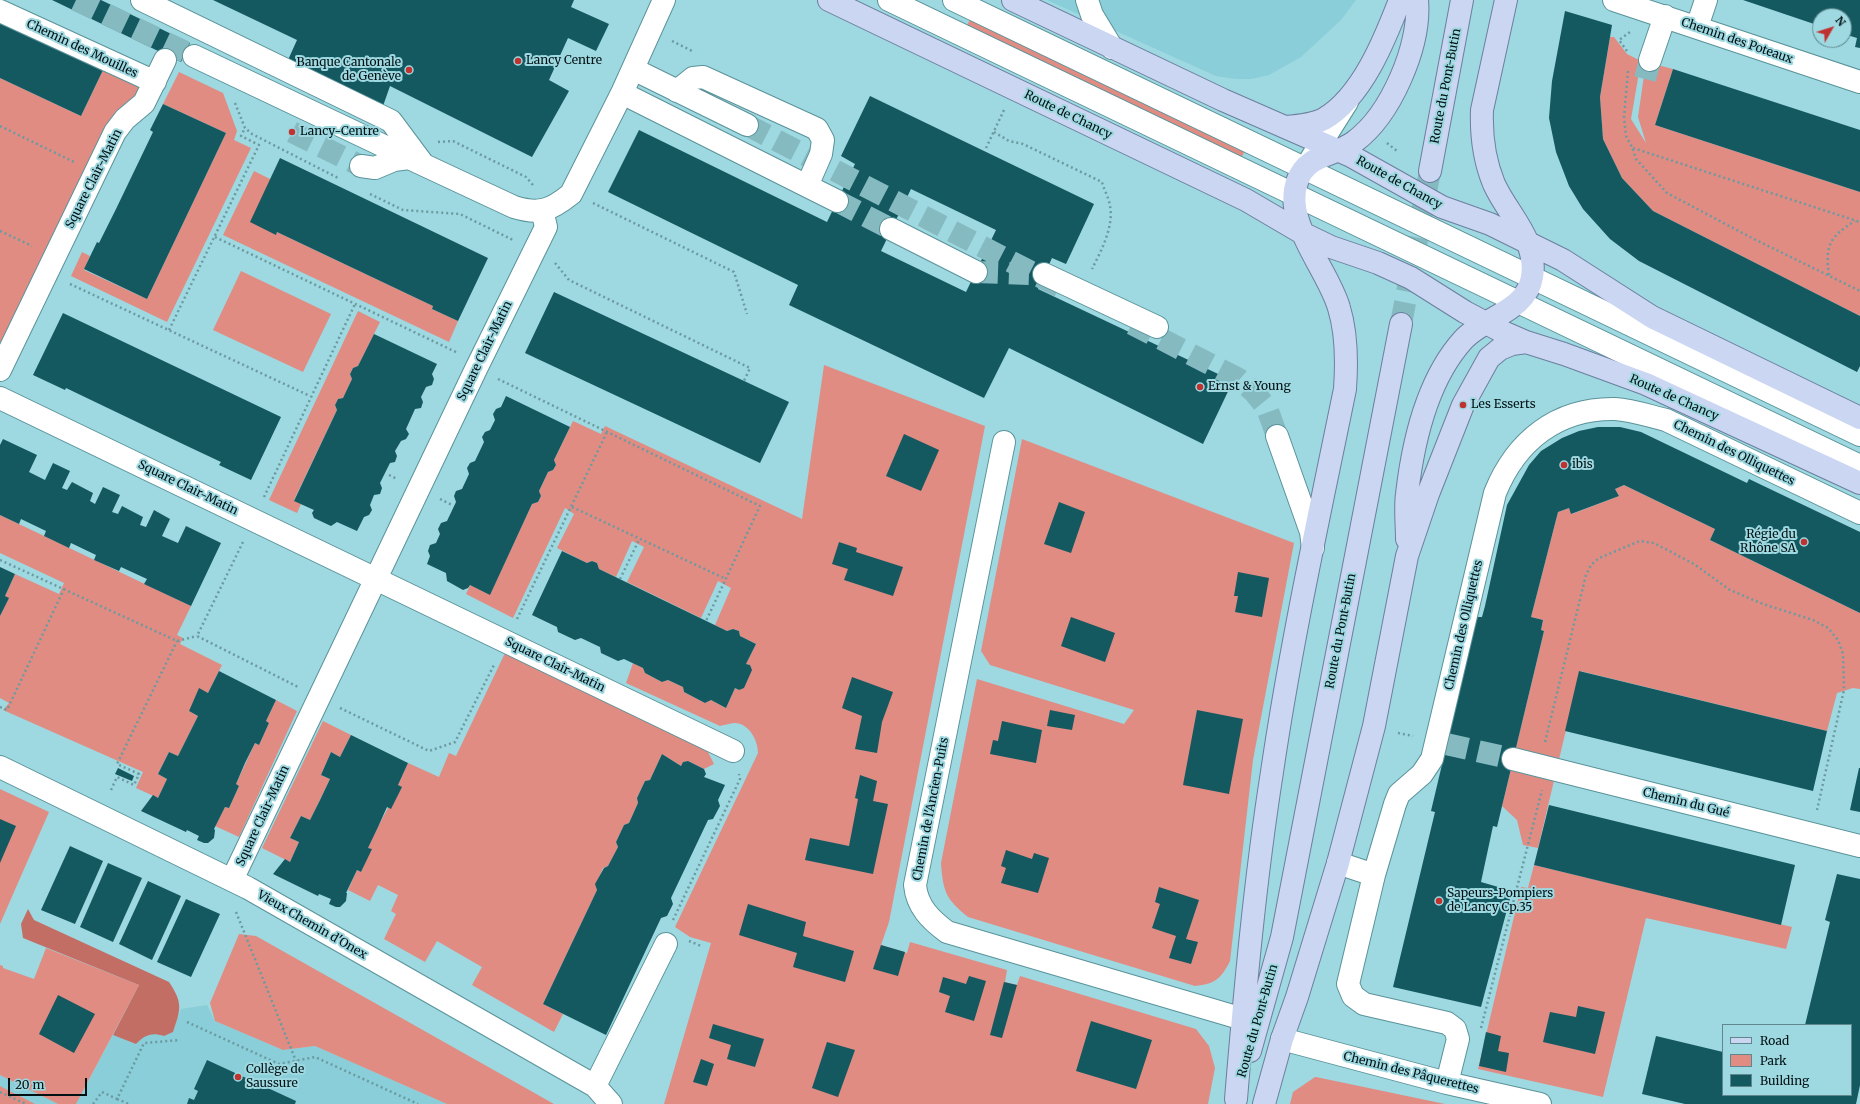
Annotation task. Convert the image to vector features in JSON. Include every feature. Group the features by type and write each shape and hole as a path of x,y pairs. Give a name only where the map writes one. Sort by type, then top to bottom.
{"main road":[{"name":"Route de Chancy","path":"829,0 1246,200 1304,234 1411,278 1484,323 1503,332 1526,342 1564,354 1646,384 1860,483"},
{"name":"Route de Chancy","path":"1013,0 1223,100 1328,146 1442,207 1490,224 1573,267 1652,317 1860,418"},
{"path":"1285,127 1304,126 1323,119 1338,108 1350,95 1374,57 1390,27 1400,0"},
{"path":"1236,1102 1243,1019 1272,772 1313,548 1345,388 1347,346 1339,307 1331,286 1304,234 1295,213 1293,195 1297,180 1305,168 1318,158 1328,146 1354,142 1379,116 1393,93 1409,56 1418,11 1417,0"},
{"name":"Route du Pont-Butin","path":"1430,171 1462,0"},
{"path":"1407,556 1406,495 1417,440 1427,405 1437,380 1449,359 1463,340 1484,323 1518,303 1527,290 1532,278 1533,260 1529,244 1495,185 1484,150 1482,135 1482,110 1506,0"},
{"name":"Route du Pont-Butin","path":"1236,1102 1282,937 1401,324"},
{"path":"1264,1104 1282,1039 1302,983 1338,863 1374,726 1407,556 1448,439 1477,378 1489,358 1500,349 1512,344 1526,342"},
{"name":"Route du Pont-Butin","path":"1264,1104 1282,937"}],"street":[{"path":"142,0 391,121 416,161"},
{"path":"194,56 514,207 530,212 542,210 558,204 571,194 622,93 664,0"},
{"path":"889,0 1860,466"},
{"path":"954,0 1860,435"},
{"path":"1087,0 1092,16 1112,48"},
{"name":"Chemin des Poteaux","path":"1614,0 1860,82"},
{"path":"1697,27 1706,0"},
{"name":"Chemin des Mouilles","path":"8,9 155,82"},
{"path":"1640,58 1665,16"},
{"name":"Square Clair-Matin","path":"0,370 115,132 125,119 144,103 165,60"},
{"path":"633,69 747,125"},
{"path":"677,91 693,78 703,77 817,129 823,140 822,154 807,186"},
{"path":"622,93 837,201"},
{"path":"1328,146 1350,95"},
{"path":"361,166 375,168 394,160 416,161"},
{"name":"Square Clair-Matin","path":"232,880 476,369 546,227 542,210"},
{"path":"891,229 976,272"},
{"path":"1044,274 1157,328"},
{"path":"1489,358 1518,303"},
{"name":"Square Clair-Matin","path":"0,398 733,751"},
{"name":"Chemin des Olliquettes","path":"1447,1083 1458,1039 1454,1029 1447,1024 1364,1004 1353,996 1348,984 1374,875 1399,794 1422,774 1441,743 1495,493 1503,473 1523,447 1541,431 1554,423 1594,410 1616,409 1640,413 1666,420 1860,514"},
{"path":"1277,436 1311,532 1313,548"},
{"name":"Chemin de l'Ancien-Puits","path":"1004,442 915,885 916,896 922,909 934,922 947,932 1243,1019"},
{"name":"Chemin du Gué","path":"1513,759 1860,846"},
{"name":"Vieux Chemin d'Onex","path":"0,767 232,880 595,1086 611,1104"},
{"path":"1338,863 1374,875"},
{"path":"595,1086 666,944"},
{"name":"Chemin des Pâquerettes","path":"1282,1039 1447,1083 1540,1104"}],"path":[{"path":"1619,40 1640,58"},
{"path":"1628,68 1624,117 1626,136 1632,147 1636,160 1667,192 1750,237 1860,291"},
{"path":"234,98 245,128 261,140 346,182"},
{"path":"986,148 1006,104"},
{"path":"0,126 96,172"},
{"path":"169,330 259,146 241,136 245,128"},
{"path":"994,132 1010,141 1023,144 1102,182 1110,207 1107,239 1081,292"},
{"path":"434,142 453,141 526,177 538,190 542,210"},
{"path":"1632,147 1860,222"},
{"path":"367,192 403,210 460,214 552,259 569,280 750,368 744,381"},
{"path":"588,200 734,272 747,314"},
{"path":"1829,276 1827,259 1828,246 1839,231 1855,220"},
{"path":"0,231 55,257"},
{"path":"215,237 467,358 476,369 760,506 706,620"},
{"path":"68,283 310,396"},
{"path":"572,507 726,580"},
{"path":"620,579 639,540"},
{"path":"1480,1033 1543,767 1586,575 1591,565 1599,558 1640,541 1654,542 1694,564 1730,590 1763,604 1813,620 1828,628 1838,640 1843,654 1844,690 1811,834"},
{"path":"0,560 177,641 197,636"},
{"path":"0,707 7,710 64,589"},
{"path":"111,790 117,777 134,785 139,774 118,764 177,641"},
{"path":"671,923 740,779 733,751"},
{"path":"236,912 296,1061"},
{"path":"688,940 701,946"},
{"path":"187,1022 280,1064 315,1057 418,1104"},
{"path":"117,1099 144,1043 180,1040"},
{"path":"0,1092 26,1104"},
{"path":"93,1104 102,1092 129,1104"}],"shaded area":[{"path":"1047,0 1356,0 1341,20 1301,57 1269,75 1251,79 1236,79 1216,76"},
{"path":"28,909 34,920 169,982 179,1001 179,1012 173,1032 164,1036 155,1034 148,1035 136,1044 113,1035 139,985 23,938 21,924"},
{"name":"Collège de Saussure","path":"207,1005 215,1021 283,1050 315,1046 447,1104 76,1104 113,1035 136,1044 144,1036 154,1033 164,1036 173,1032 181,1009"},
{"path":"0,1075 58,1104 0,1104"}],"green space":[{"path":"972,15 1247,147 1239,162 965,30"},
{"path":"1610,37 1614,37 1627,54 1641,61 1631,119 1646,143 1638,117 1646,62 1673,69 1655,125 1860,192 1860,316 1653,211 1622,178 1603,139 1600,97"},
{"path":"103,70 147,84 0,355 0,78 81,116"},
{"path":"179,72 223,93 237,131 234,140 251,148 167,322 71,276 82,252 90,256 84,270 147,299 226,133 163,104"},
{"path":"254,171 270,179 276,234 277,232 433,306 432,309 458,321 449,342 223,235"},
{"path":"241,271 331,314 303,372 213,330"},
{"path":"358,311 380,322 358,366 353,368 350,374 352,379 343,398 338,399 335,405 337,410 294,500 301,504 297,513 269,500"},
{"path":"824,365 985,426 889,922 881,945 907,953 910,942 1007,970 1005,982 1017,985 1020,976 1196,1029 1209,1046 1215,1068 1208,1104 664,1104 711,943 690,937 675,927 758,753 758,748 755,738 745,726 733,723 720,726 626,683 633,663 643,668 645,673 662,682 668,680 683,687 684,692 705,703 711,700 726,708 735,688 739,690 750,665 746,664 756,644 740,636 739,631 733,629 727,631 715,625 731,588 718,581 701,618 627,582 644,547 632,541 616,577 599,569 597,563 592,561 587,563 557,548 574,514 565,508 513,618 466,594 470,585 490,594 532,504 538,502 541,496 539,491 548,472 553,470 556,465 554,460 573,421 601,434 605,426 802,519"},
{"path":"1022,439 1294,543 1253,760 1230,961 1224,972 1217,980 1208,984 1195,986 968,917 950,900 947,894 943,881 941,863 977,679 1124,724 1134,710 990,665 981,651"},
{"path":"1624,485 1715,529 1710,540 1860,613 1860,689 1853,688 1837,693 1827,731 1580,671 1538,848 1523,845 1517,820 1502,806 1544,631 1541,630 1543,620 1531,617 1558,512 1569,508 1572,514 1619,496 1615,489"},
{"path":"0,515 191,606 177,635 183,638 180,644 222,665 208,693 199,689 189,711 198,716 178,756 169,752 158,774 167,779 158,798 136,788 143,772 3,710 9,703 0,698 0,616 8,598 5,596 15,574 59,594 64,583 0,553"},
{"path":"506,651 707,750 714,764 704,769 688,761 683,762 681,766 662,754 650,780 645,781 637,798 638,803 629,823 624,825 616,842 618,847 608,866 603,868 596,884 597,890 543,1004 563,1014 554,1032 472,985 482,967 437,941 425,962 384,939 396,914 391,911 398,895 378,885 370,901 348,890 357,870 361,872 371,849 368,848 379,824 401,787 398,785 408,763 439,777 449,753 456,756"},
{"path":"276,700 297,711 239,837 215,826 225,807 229,808 239,786 236,784 255,743 259,745 269,723 266,721"},
{"path":"323,721 351,735 340,757 331,752 321,775 330,779 310,820 301,816 290,838 299,842 290,862 262,848"},
{"path":"0,789 49,812 0,924"},
{"path":"1534,865 1792,927 1786,949 1646,918 1603,1097 1478,1069 1521,887 1528,888"},
{"path":"239,934 256,936 554,1104 447,1104 315,1046 283,1050 215,1021 210,1003"},
{"path":"46,948 139,985 76,1104 58,1104 0,1075 0,965 3,966 3,968 34,979"},
{"path":"1315,1077 1445,1104 1290,1104 1293,1092"},
{"path":"0,1086 35,1104 0,1104"}],"building":[{"path":"52,0 101,0 190,43 181,62"},
{"name":"Banque Cantonale de Genève","path":"213,0 574,0 571,7 609,24 596,51 568,38 549,80 569,91 532,157 390,86 383,106 288,60 297,40"},
{"path":"1743,0 1860,0 1860,48 1855,47 1857,38 1852,36 1852,8 1812,8 1812,23"},
{"path":"1565,11 1612,25 1600,97 1603,139 1622,178 1653,211 1860,316 1860,366 1857,372 1639,261 1610,239 1583,209 1569,186 1556,152 1549,118 1552,81"},
{"path":"0,21 103,70 81,116 0,78"},
{"path":"1673,69 1860,130 1860,192 1655,125"},
{"path":"870,96 1094,204 1066,264 1052,258 1038,289 1233,381 1203,444 1009,348 984,398 789,305 798,285 608,192 639,130 827,222 855,164 841,156","holes":["911,189 996,230 966,292 881,251"]},
{"path":"163,104 226,133 147,299 84,269 97,242 99,243 153,132 150,130"},
{"path":"280,158 488,258 458,321 432,309 433,306 277,232 276,235 250,222"},
{"path":"554,292 789,402 760,463 525,353"},
{"path":"63,313 281,417 251,480 219,465 221,462 66,388 65,390 33,375"},
{"path":"374,334 437,364 432,374 434,379 432,385 426,387 421,397 423,402 421,408 415,409 406,429 409,434 406,439 401,441 395,451 397,456 395,462 390,463 380,483 382,488 380,494 374,495 370,505 372,510 369,515 364,517 357,531 337,522 331,526 314,518 312,513 314,510 294,501 337,410 335,405 338,399 343,398 352,379 350,374 353,368 358,366"},
{"path":"506,396 570,427 554,460 556,465 553,470 548,472 539,491 541,496 538,502 532,504 490,595 470,585 468,588 463,590 447,581 446,573 427,564 430,556 428,551 430,545 436,543 440,534 438,529 441,523 447,521 456,502 454,496 456,491 462,489 469,474 467,468 470,463 475,461 484,442 482,437 485,432 490,430 495,420 493,414 496,409 501,407"},
{"path":"1598,427 1620,427 1641,432 1747,483 1749,479 1860,532 1860,613 1710,540 1715,529 1624,485 1615,489 1619,496 1571,514 1569,508 1558,512 1531,617 1543,620 1541,630 1544,631 1497,827 1493,826 1481,882 1512,891 1481,1007 1393,987 1435,812 1431,811 1477,617 1482,617 1485,606 1507,505 1529,465 1541,451 1562,438 1579,431"},
{"path":"904,434 939,450 921,491 886,476"},
{"path":"3,439 37,455 29,472 45,480 53,463 70,471 62,488 67,490 72,482 93,493 90,501 95,504 103,487 120,495 112,512 118,514 122,506 143,517 140,525 146,527 154,510 170,519 162,536 178,543 186,526 221,543 191,606 144,584 147,579 121,567 119,571 94,560 96,555 71,543 69,548 44,536 46,531 21,519 19,524 0,515 0,445"},
{"path":"1059,502 1085,512 1071,553 1044,544"},
{"path":"839,542 857,548 856,552 903,567 893,596 844,580 848,569 832,564"},
{"path":"562,551 587,563 592,561 597,563 599,569 727,631 733,629 739,631 740,636 756,644 746,664 750,665 752,670 744,688 739,690 735,688 726,708 711,700 705,703 684,692 683,687 668,680 662,682 645,673 643,668 624,659 618,661 601,653 600,647 581,638 575,640 558,632 557,627 532,615"},
{"path":"0,567 15,574 5,596 9,598 0,616"},
{"path":"1238,572 1269,578 1262,617 1235,612 1238,596 1234,596"},
{"path":"1071,617 1115,633 1105,662 1061,646"},
{"path":"219,671 276,700 266,721 269,723 259,745 255,743 245,763 236,784 239,786 229,808 225,807 214,829 214,838 208,843 204,843 197,840 199,836 187,830 186,832 141,811 153,795 158,798 167,779 158,774 169,752 178,756 198,716 189,711 199,688 208,693"},
{"path":"1579,671 1827,731 1813,791 1565,731"},
{"path":"852,677 893,692 882,722 877,753 855,749 862,716 842,708"},
{"path":"1050,710 1075,715 1072,730 1047,726"},
{"path":"1197,710 1243,719 1229,794 1183,785"},
{"path":"1002,721 1042,730 1036,763 990,754 993,740 998,741"},
{"path":"351,735 408,763 398,785 402,787 391,809 387,807 368,848 372,849 361,872 357,870 346,893 346,901 340,907 336,907 329,904 331,899 319,894 318,896 273,874 285,859 290,862 299,842 290,838 301,816 310,820 330,779 321,775 331,752 340,757"},
{"path":"662,754 681,766 683,762 688,761 704,769 706,774 704,777 725,785 718,800 720,806 713,819 708,820 671,898 673,904 667,916 661,918 606,1035 543,1004 597,890 595,884 604,868 608,866 618,847 616,842 624,825 629,823 638,803 637,798 645,781 650,780"},
{"path":"118,768 134,776 132,781 115,774"},
{"path":"1860,768 1860,812 1850,810"},
{"path":"860,775 877,781 873,801 888,804 873,874 805,860 810,838 849,846 858,799 855,798"},
{"path":"1549,805 1795,865 1781,925 1534,865"},
{"path":"0,819 16,826 0,863"},
{"path":"70,846 103,861 75,924 41,910"},
{"path":"1006,850 1032,859 1034,853 1049,858 1038,893 1001,883 1006,868 1001,866"},
{"path":"108,863 142,878 113,942 80,927"},
{"path":"1837,874 1860,879 1860,1085 1856,1104 1685,1104 1642,1094 1656,1036 1722,1052 1722,1096 1852,1096 1852,1024 1805,1024 1830,922 1825,920"},
{"path":"148,881 181,896 152,960 119,944"},
{"path":"1159,887 1199,900 1186,939 1198,942 1191,964 1169,958 1176,936 1152,928 1160,904 1155,902"},
{"path":"186,899 220,914 191,977 157,962"},
{"path":"748,904 806,922 803,936 854,951 845,982 793,967 797,953 739,935"},
{"path":"881,945 905,952 898,976 873,969"},
{"path":"969,976 986,981 974,1021 945,1012 950,996 939,992 943,977 966,984"},
{"path":"1004,982 1017,985 1002,1038 990,1035"},
{"path":"58,995 95,1014 74,1053 39,1034"},
{"path":"1578,1006 1605,1012 1595,1054 1543,1042 1550,1012 1576,1017"},
{"path":"1091,1021 1152,1040 1136,1089 1076,1071"},
{"path":"713,1024 764,1039 755,1067 727,1059 731,1045 709,1038"},
{"path":"1486,1032 1501,1036 1498,1051 1509,1053 1506,1072 1479,1066"},
{"path":"827,1042 855,1050 838,1097 812,1088"},
{"path":"701,1059 714,1064 707,1086 693,1082"},
{"path":"207,1060 296,1101 295,1104 187,1104 189,1098 194,1100 198,1091 194,1089"}],"tunnel":[{"path":"76,0 194,56"},
{"path":"1645,79 1650,60"},
{"path":"747,125 1060,287"},
{"path":"292,132 361,166"},
{"path":"1401,324 1430,171"},
{"path":"837,201 891,229"},
{"path":"976,272 1029,274"},
{"path":"1132,324 1239,379 1254,392 1267,408 1277,436"},
{"path":"1446,744 1513,759"}],"place":[{"name":"Lancy Centre","path":"518,61"},
{"name":"Banque Cantonale de Genève","path":"409,70"},
{"name":"Lancy-Centre","path":"292,132"},
{"name":"Ernst & Young","path":"1200,387"},
{"name":"Les Esserts","path":"1463,405"},
{"name":"ibis","path":"1564,465"},
{"name":"Régie du Rhône SA","path":"1804,542"},
{"name":"Sapeurs-Pompiers de Lancy Cp.35","path":"1439,901"},
{"name":"Collège de Saussure","path":"238,1077"}]}
